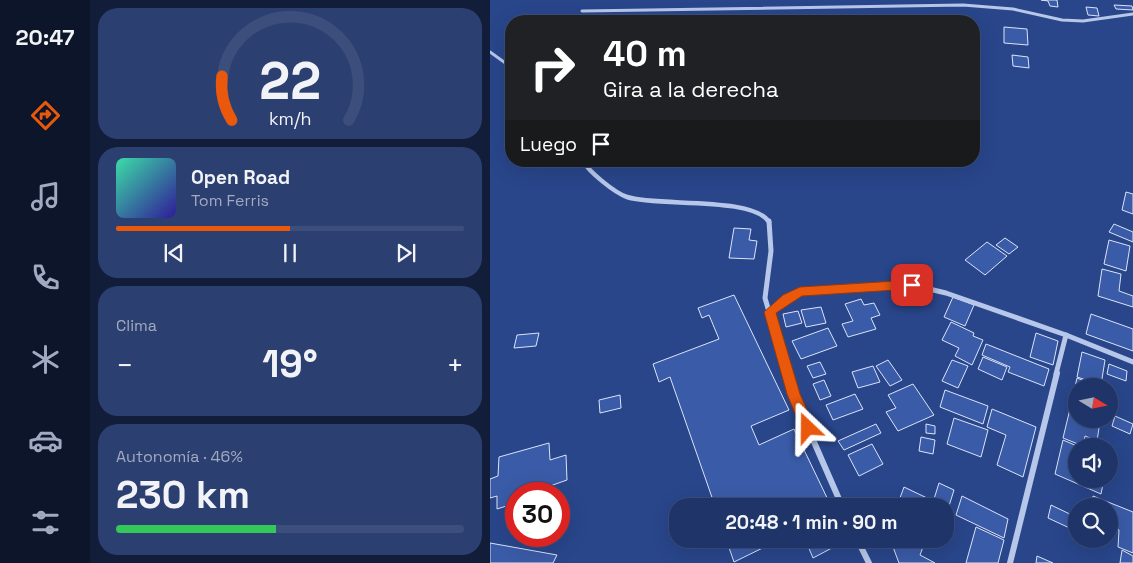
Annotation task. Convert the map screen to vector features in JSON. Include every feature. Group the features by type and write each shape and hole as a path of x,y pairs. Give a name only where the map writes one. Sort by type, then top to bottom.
{"street":[{"path":"582,11 963,5 1013,9 1083,21 1133,14"},
{"path":"490,52 505,63"},
{"path":"586,167 627,197 751,209 769,220 771,251 765,298 793,394 838,498"},
{"path":"770,312 787,298 800,292 912,285 946,293 1066,335 1133,362"},
{"path":"1010,563 1066,335"},
{"path":"862,548 869,563"}],"building":[{"path":"1041,0 1057,0 1058,7 1050,6 1048,1"},
{"path":"1114,5 1132,6 1133,10 1116,9"},
{"path":"1086,7 1097,8 1099,16 1088,15"},
{"path":"1004,27 1027,29 1028,45 1004,43"},
{"path":"1012,55 1028,57 1029,68 1013,66"},
{"path":"1126,192 1133,194 1133,214 1122,210"},
{"path":"1114,224 1133,232 1133,242 1109,232"},
{"path":"734,228 751,229 749,240 757,241 754,259 729,258"},
{"path":"1005,238 1018,247 1009,254 996,245"},
{"path":"1109,240 1130,246 1126,271 1104,264"},
{"path":"987,242 1007,256 985,275 965,260"},
{"path":"1102,269 1121,274 1119,291 1133,296 1133,307 1098,296"},
{"path":"734,295 789,410 751,426 759,445 794,429 827,498 712,498 670,377 659,382 653,364 719,339 709,315 702,318 698,308"},
{"path":"953,297 974,305 965,326 944,317"},
{"path":"861,299 864,305 874,303 880,315 871,318 876,329 848,337 842,324 853,321 845,304"},
{"path":"821,307 826,323 806,327 801,310"},
{"path":"798,311 802,323 786,327 783,314"},
{"path":"1091,314 1133,329 1133,351 1086,334"},
{"path":"951,322 974,333 973,336 983,340 972,365 955,356 959,348 942,340"},
{"path":"828,328 837,346 801,359 792,341"},
{"path":"539,333 536,346 514,348 517,335"},
{"path":"1036,333 1058,341 1053,365 1030,357"},
{"path":"986,344 1049,369 1044,386 1008,372 1010,367 982,355"},
{"path":"1082,352 1105,360 1102,378 1077,377"},
{"path":"983,357 1007,367 1002,380 978,369"},
{"path":"888,360 902,380 890,386 876,366"},
{"path":"952,360 968,366 958,388 942,381"},
{"path":"820,362 826,374 813,378 807,366"},
{"path":"1109,364 1127,371 1126,381 1118,378 1107,374"},
{"path":"873,366 880,382 858,388 852,372"},
{"path":"824,380 831,396 820,400 813,384"},
{"path":"913,384 934,415 898,431 886,412 896,408 888,395"},
{"path":"945,390 988,406 983,424 940,407"},
{"path":"855,394 863,409 833,420 826,405"},
{"path":"620,395 621,408 600,413 599,400"},
{"path":"992,409 1036,427 1023,477 997,465 1006,435 987,427"},
{"path":"1068,417 1068,428 1099,428 1097,438 1085,436 1085,438 1068,438 1068,440 1063,438"},
{"path":"1118,417 1133,424 1130,434 1116,428"},
{"path":"954,418 988,430 981,457 947,444"},
{"path":"876,424 881,433 844,450 838,441"},
{"path":"926,424 935,426 935,434 926,433"},
{"path":"921,437 935,440 933,454 919,451"},
{"path":"1063,440 1068,442 1068,480 1055,474"},
{"path":"549,443 550,460 566,455 567,480 561,482 505,482 505,506 497,509 497,496 490,498 490,479 498,476 499,457"},
{"path":"872,444 883,464 859,476 848,455"},
{"path":"939,483 954,490 952,498 934,498"},
{"path":"904,487 927,498 900,498"},
{"path":"1087,488 1102,488 1101,494"},
{"path":"962,496 1008,519 1004,538 956,515"},
{"path":"1051,505 1068,513 1068,527 1048,518"},
{"path":"1118,506 1133,512 1133,553 1118,547"},
{"path":"976,527 1004,540 998,563 966,563"},
{"path":"490,543 557,555 553,563 490,563"},
{"path":"729,548 763,548 734,562"},
{"path":"809,548 832,548 813,558"},
{"path":"893,548 923,548 920,555 935,563 899,563"},
{"path":"1122,550 1133,556 1133,563 1120,563"},
{"path":"1037,556 1053,563 1036,563"}],"route":[{"path":"808,428 793,394 770,312 787,298 800,292 912,285"}]}
